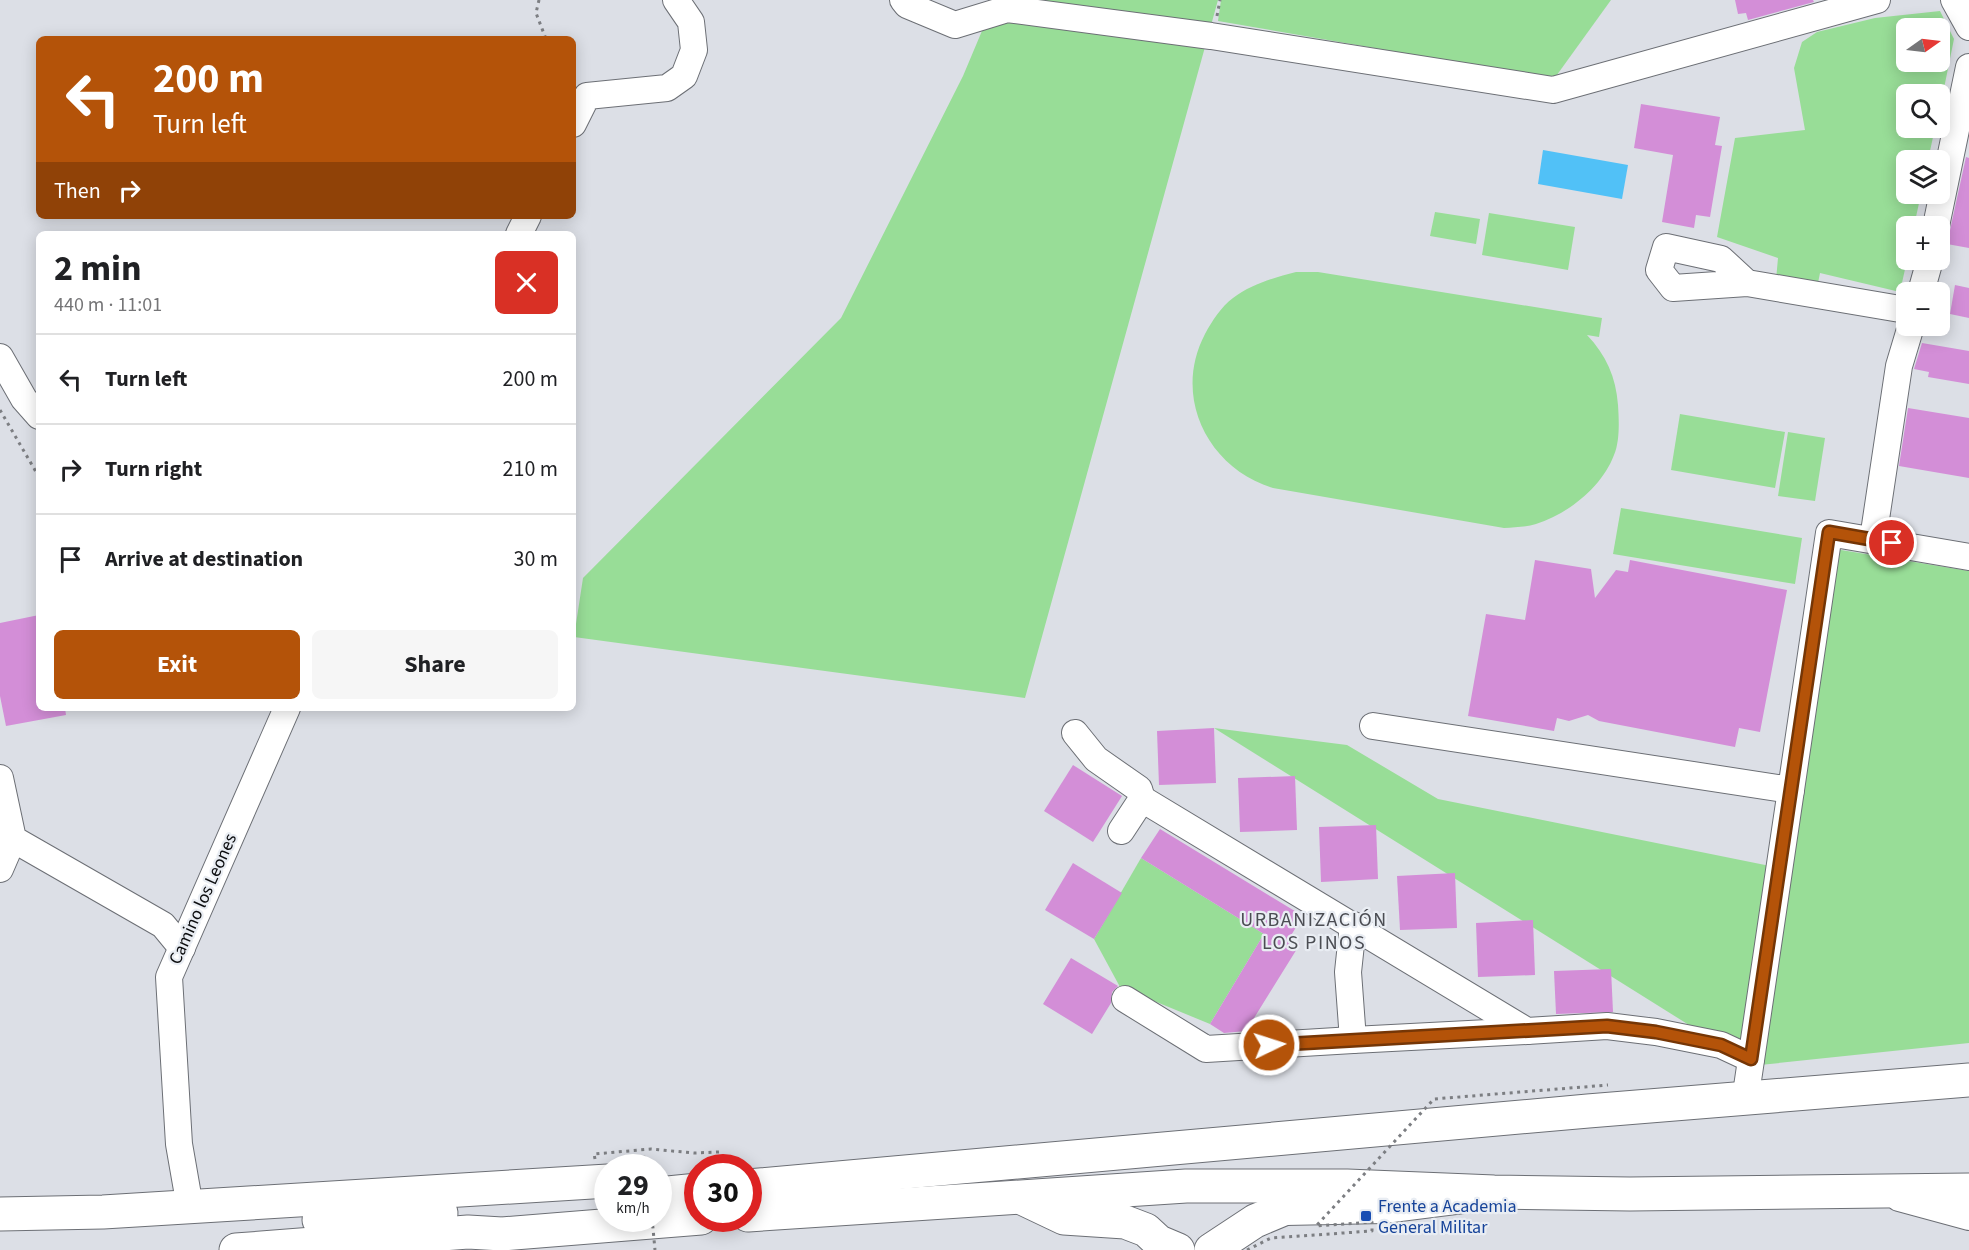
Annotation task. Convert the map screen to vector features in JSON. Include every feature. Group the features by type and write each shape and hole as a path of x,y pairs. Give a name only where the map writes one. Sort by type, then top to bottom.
{"highway":[{"path":"1588,1111 1749,1073 1969,1067"},
{"path":"762,1185 1588,1111 1969,1080"},
{"path":"762,1170 823,1166 886,1174"},
{"path":"0,1214 190,1207 594,1168"},
{"path":"762,1214 1186,1186 1347,1186 1494,1192 1630,1194 1969,1190"},
{"path":"1211,1249 1242,1228 1272,1213 1317,1194 1347,1186"},
{"path":"1020,1197 1064,1218 1125,1222 1146,1230 1167,1247"},
{"path":"0,1227 379,1219 594,1199"},
{"path":"236,1250 468,1232 502,1234 684,1219"},
{"path":"450,1250 502,1234"}],"street":[{"path":"576,118 587,96 667,88 684,76 694,50 691,22 676,0"},
{"path":"903,0 907,5 955,25 1007,9 1212,36 1553,90 1877,0"},
{"path":"1954,0 1969,27"},
{"path":"1938,216 1969,66"},
{"path":"1747,283 1896,308"},
{"path":"1873,539 1899,366 1908,336"},
{"path":"0,357 24,399 36,413"},
{"path":"1749,1073 1829,532 1969,557"},
{"name":"Camino los Leones","path":"190,1207 179,1144 169,977 286,711"},
{"path":"1373,726 1791,790"},
{"path":"1075,733 1096,759 1139,789 1142,799 1527,1031"},
{"path":"0,778 13,839 0,869"},
{"path":"1121,831 1142,799"},
{"path":"13,839 163,925 182,948"},
{"path":"1353,925 1348,972 1353,1040"},
{"path":"1125,999 1206,1049 1607,1026 1656,1032 1721,1045 1749,1073"},
{"path":"1867,1190 1969,1217"},
{"path":"1272,1213 1419,1207 1494,1192"}],"path":[{"path":"539,0 536,13 545,36"},
{"path":"0,410 36,472"},
{"path":"1247,1250 1271,1238 1372,1231 1372,1222 1316,1226 1434,1099 1608,1085"},
{"path":"594,1154 651,1149 671,1154"},
{"path":"653,1232 655,1250"}],"green space":[{"path":"995,0 1218,0 1025,698 576,637 583,578 841,318 963,76"},
{"path":"1221,0 1611,0 1554,79 1218,21"},
{"path":"1940,11 1944,18 1896,18 1896,72 1947,72 1945,84 1896,84 1896,138 1933,138 1930,150 1896,150 1896,204 1919,204 1916,216 1896,216 1896,270 1905,270 1902,282 1896,282 1896,291 1820,273 1817,288 1776,280 1778,258 1717,237 1735,138 1805,130 1794,68 1802,42 1817,32 1875,18"},
{"path":"1950,31 1954,39 1950,59"},
{"path":"1435,212 1480,219 1476,244 1430,236"},
{"path":"1489,213 1575,227 1568,270 1482,255"},
{"path":"1296,272 1318,272 1602,318 1599,337 1587,335 1600,350 1609,367 1617,395 1618,437 1609,467 1582,498 1560,514 1532,525 1504,528 1273,488 1250,478 1230,464 1214,447 1202,427 1195,405 1193,382 1196,358 1205,334 1217,314 1229,302 1255,285"},
{"path":"1680,414 1785,432 1775,488 1671,470"},
{"path":"1788,432 1825,438 1815,501 1778,496"},
{"path":"1621,508 1802,538 1795,584 1613,554"},
{"path":"1835,549 1969,571 1969,1043 1760,1065"},
{"path":"1214,728 1347,745 1438,799 1780,868 1751,1059 1721,1045"},
{"path":"1141,858 1264,934 1210,1024 1120,987 1094,939"}],"water":[{"path":"1543,150 1628,165 1622,199 1538,184"}],"building":[{"path":"1735,0 1813,0 1814,2 1748,20 1746,13 1738,14"},
{"path":"1641,104 1720,117 1715,145 1722,146 1710,217 1696,215 1694,228 1662,222 1673,155 1634,148"},
{"path":"1966,157 1969,158 1969,248 1950,245 1950,230"},
{"path":"1955,285 1969,288 1969,318 1950,314"},
{"path":"1922,343 1969,351 1969,384 1928,377 1929,372 1914,369"},
{"path":"1908,408 1969,418 1969,478 1899,466"},
{"path":"1535,560 1591,569 1595,598 1616,570 1628,572 1630,560 1787,590 1760,732 1739,728 1735,747 1599,721 1588,715 1569,721 1557,718 1554,731 1468,716 1486,614 1525,620"},
{"path":"36,616 36,711 65,711 66,715 6,726 0,696 0,623"},
{"path":"1214,728 1216,783 1159,785 1157,731"},
{"path":"1073,765 1122,796 1093,842 1044,811"},
{"path":"1295,776 1297,830 1240,832 1238,778"},
{"path":"1376,825 1378,879 1321,882 1319,827"},
{"path":"1160,829 1303,916 1290,937 1300,944 1246,1031 1224,1033 1210,1024 1264,934 1141,858"},
{"path":"1073,863 1122,893 1094,939 1045,910"},
{"path":"1455,873 1457,928 1400,930 1397,876"},
{"path":"1533,920 1535,975 1478,977 1476,923"},
{"path":"1071,958 1118,986 1112,992 1111,1003 1092,1034 1043,1004"},
{"path":"1611,969 1613,1012 1556,1014 1554,971"}],"place":[{"name":"Frente a Academia General Militar","path":"1366,1216"}],"district":[{"name":"URBANIZACIÓN LOS PINOS","path":"1314,932"}],"route":[{"path":"1269,1045 1607,1026 1656,1032 1721,1045 1751,1059 1829,532 1892,543"}]}
